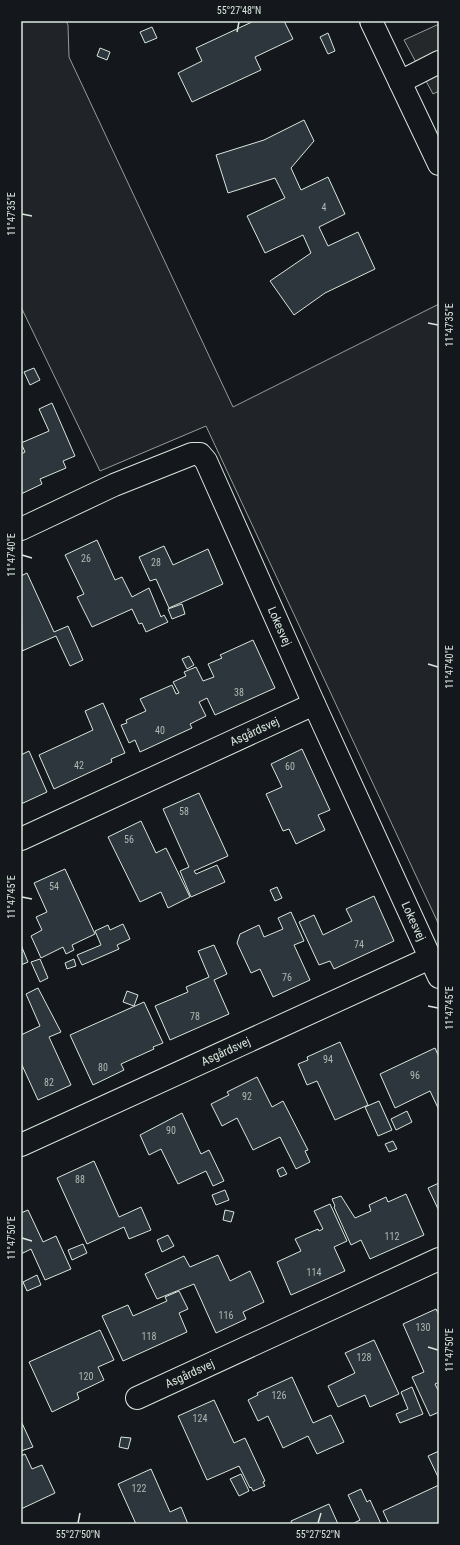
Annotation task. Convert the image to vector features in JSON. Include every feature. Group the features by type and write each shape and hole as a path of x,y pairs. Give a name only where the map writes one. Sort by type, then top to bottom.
{"street":[{"path":"371,21 439,164"},
{"path":"400,82 439,62"},
{"name":"Lokesvej","path":"21,530 114,485 192,454 200,454 206,461 314,704 435,967"},
{"name":"Asgårdsvej","path":"21,839 314,704"},
{"name":"Asgårdsvej","path":"21,1145 435,967"},
{"name":"Asgårdsvej","path":"137,1398 439,1259"}],"shaded area":[{"path":"21,21 66,21 68,25 69,57 233,407 439,304 439,925 206,426 100,471 21,307"},
{"path":"439,24 439,91 433,94 404,40"}],"building":[{"path":"254,21 284,21 293,39 255,57 261,70 192,102 178,73 202,61 196,48"},
{"path":"152,27 157,38 145,43 140,32"},
{"path":"328,33 335,51 328,54 320,37"},
{"path":"100,48 110,52 107,60 97,56"},
{"path":"304,120 314,141 291,168 301,190 328,177 345,214 319,227 328,246 358,232 375,269 325,293 294,315 270,281 311,253 303,235 265,253 247,216 285,198 275,178 228,193 216,155 264,140"},
{"path":"34,368 40,380 30,385 24,372"},
{"path":"52,403 75,456 63,461 66,468 40,479 42,484 21,494 21,454 25,452 21,443 49,431 39,409"},
{"path":"97,540 115,580 122,577 132,597 149,588 161,617 164,615 168,622 146,632 142,623 139,624 132,609 92,627 77,597 84,594 65,555"},
{"path":"164,546 173,565 208,549 223,584 169,608 156,579 150,581 139,557"},
{"path":"27,573 54,632 68,626 83,660 70,666 56,636 22,651 21,576"},
{"path":"182,604 185,614 172,619 168,609"},
{"path":"253,640 275,688 215,715 207,698 199,702 206,716 190,724 192,728 140,752 135,740 129,743 121,725 127,723 126,720 146,711 140,699 172,685 176,694 179,693 173,682 186,676 184,672 196,667 203,681 214,677 208,664 222,658 220,655"},
{"path":"189,656 194,665 187,669 182,659"},
{"path":"103,703 125,753 111,759 112,762 54,789 39,755 93,730 85,711"},
{"path":"302,749 330,810 318,815 325,830 296,844 289,829 283,831 266,794 282,787 271,764"},
{"path":"29,751 47,792 21,804 21,755"},
{"path":"199,793 228,856 194,871 196,874 217,865 225,882 191,897 180,871 189,867 163,809"},
{"path":"141,821 156,853 166,848 190,897 168,908 161,892 140,902 108,837"},
{"path":"65,869 95,934 72,945 74,950 66,954 63,947 41,958 31,936 42,930 36,917 47,912 34,883"},
{"path":"277,887 282,898 275,901 270,890"},
{"path":"374,896 394,941 334,969 330,961 319,965 299,922 314,915 323,935 352,921 346,909"},
{"path":"291,912 304,941 294,945 310,980 273,997 260,969 251,973 237,943 240,934 259,925 264,937 283,929 278,918"},
{"path":"123,924 130,939 117,945 119,949 82,965 77,955 101,945 95,931 108,925 110,930"},
{"path":"21,945 28,962 21,965"},
{"path":"214,945 227,974 214,980 229,1014 170,1040 155,1006 188,992 186,987 209,977 198,951"},
{"path":"40,959 48,978 40,982 31,962"},
{"path":"74,959 76,966 67,969 65,963"},
{"path":"38,988 61,1032 49,1037 71,1085 38,1100 21,1063 21,1035 40,1026 26,994"},
{"path":"127,991 138,995 134,1006 123,1002"},
{"path":"144,1002 163,1043 153,1047 154,1049 121,1064 124,1070 93,1085 70,1035"},
{"path":"340,1042 368,1105 335,1120 317,1081 307,1085 298,1064 308,1060 307,1057"},
{"path":"435,1048 439,1057 439,1110 430,1091 395,1108 380,1074"},
{"path":"257,1077 272,1107 283,1101 308,1150 305,1151 310,1162 296,1169 280,1137 253,1150 237,1118 222,1126 211,1104 229,1095 227,1092"},
{"path":"379,1101 392,1130 378,1136 365,1107"},
{"path":"407,1111 412,1122 396,1130 391,1119"},
{"path":"182,1113 201,1154 209,1150 224,1181 213,1186 206,1171 178,1184 161,1149 149,1155 140,1135"},
{"path":"393,1141 397,1149 389,1152 385,1144"},
{"path":"94,1161 119,1217 141,1207 151,1230 129,1239 124,1227 87,1244 57,1178"},
{"path":"283,1167 287,1174 280,1177 277,1170"},
{"path":"439,1183 439,1211 428,1188"},
{"path":"225,1190 229,1200 216,1205 212,1195"},
{"path":"406,1194 424,1235 370,1259 361,1240 351,1245 334,1207 335,1206 332,1199 341,1196 355,1218 371,1211 369,1205 386,1197 388,1202"},
{"path":"330,1204 347,1241 334,1247 345,1271 291,1295 277,1262 301,1251 295,1239 318,1229 319,1231 323,1229 314,1211"},
{"path":"28,1210 43,1242 56,1236 71,1269 45,1280 31,1249 21,1254 21,1213"},
{"path":"225,1210 234,1212 231,1222 223,1220"},
{"path":"168,1235 174,1246 162,1252 157,1240"},
{"path":"83,1244 87,1253 72,1260 68,1250"},
{"path":"218,1255 230,1281 250,1271 264,1302 243,1312 246,1319 216,1333 194,1284 157,1299 145,1274 184,1256 190,1267"},
{"path":"37,1275 41,1285 27,1291 23,1282"},
{"path":"179,1291 188,1309 179,1313 187,1332 123,1361 102,1316 128,1305 133,1316 167,1301 165,1297"},
{"path":"436,1309 439,1315 439,1382 435,1384 439,1392 439,1412 430,1416 412,1377 424,1372 403,1324"},
{"path":"100,1330 114,1360 98,1367 104,1380 77,1393 79,1399 52,1412 29,1362"},
{"path":"374,1340 399,1394 370,1407 365,1395 338,1407 328,1386 355,1373 345,1353"},
{"path":"292,1377 313,1423 331,1415 344,1442 317,1454 308,1436 283,1448 268,1416 258,1421 248,1400 258,1395 257,1393"},
{"path":"412,1387 423,1414 400,1423 396,1414 408,1409 401,1392"},
{"path":"214,1400 234,1443 245,1438 265,1481 263,1482 265,1486 253,1491 239,1466 207,1480 178,1416"},
{"path":"21,1421 33,1447 21,1451"},
{"path":"121,1437 131,1438 128,1449 119,1447"},
{"path":"439,1451 439,1479 428,1456"},
{"path":"25,1454 32,1469 42,1465 55,1493 21,1509 21,1456"},
{"path":"151,1469 170,1512 181,1507 188,1524 136,1524 118,1484"},
{"path":"241,1474 249,1491 239,1496 230,1479"},
{"path":"439,1485 439,1524 389,1524 383,1511"},
{"path":"361,1489 367,1502 370,1500 381,1524 352,1524 360,1520 348,1495"},
{"path":"329,1504 338,1524 292,1524 291,1521"}]}
